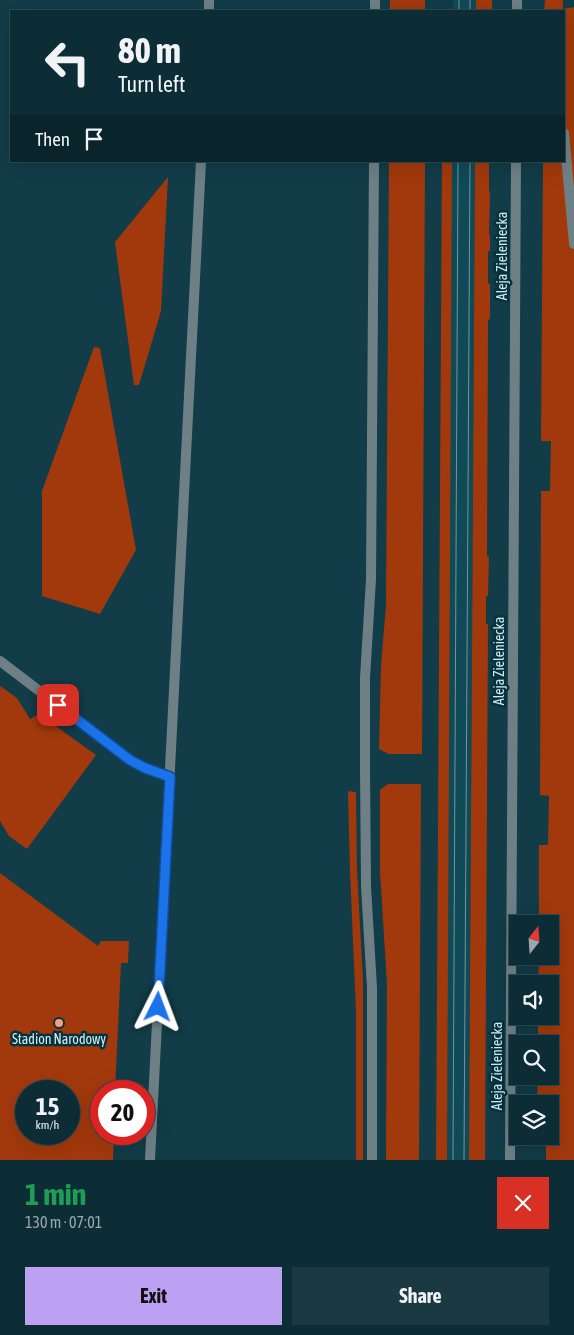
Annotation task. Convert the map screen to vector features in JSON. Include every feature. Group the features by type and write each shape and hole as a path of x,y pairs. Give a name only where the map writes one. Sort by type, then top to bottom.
{"street":[{"path":"565,144 574,244"},
{"path":"150,1160 201,162"},
{"path":"372,1160 372,988 366,886 365,678 371,579 374,162"},
{"name":"Aleja Zieleniecka","path":"510,1160 516,162"},
{"path":"0,661 130,760 170,777"}],"shaded area":[{"path":"390,0 425,0 425,10 390,10"},
{"path":"453,0 476,0 476,10 453,10"},
{"path":"476,0 492,0 492,10 476,10"},
{"path":"545,0 563,0 563,9 574,7 574,1160 546,1160 546,1145 559,1145 559,1095 537,1095 538,1085 559,1085 559,1035 538,1035 538,1025 559,1025 559,975 538,975 539,965 559,965 559,915 539,915 539,845 548,845 549,796 540,795 541,491 550,491 551,441 541,441 543,162 565,162 565,10 544,10"},
{"path":"389,162 425,162 422,754 389,754 379,749 381,666 386,605"},
{"path":"442,162 452,162 447,1160 436,1160"},
{"path":"452,162 475,162 469,1160 447,1160"},
{"path":"475,162 489,162 490,251 488,251 488,283 490,284 490,319 488,320 487,556 489,557 488,596 486,596 486,624 488,624 485,1160 469,1160"},
{"path":"168,177 161,311 139,385 134,385 115,242"},
{"path":"94,347 100,348 136,550 100,614 42,596 42,491"},
{"path":"0,686 17,698 30,719 39,714 96,755 27,849 9,836 0,821"},
{"path":"388,784 421,784 419,1160 386,1160 387,984 380,872 380,790"},
{"path":"348,791 356,792 357,870 363,981 363,1160 356,1160 356,1011"},
{"name":"Stadion Narodowy","path":"0,873 98,946 101,941 129,941 128,963 121,963 116,1080 90,1080 90,1145 114,1145 113,1160 0,1160"}],"tram line":[{"path":"459,0 459,10"},
{"path":"470,0 470,10"},
{"path":"453,1160 458,162"},
{"path":"464,1160 470,162"}],"place":[{"name":"Stadion Narodowy","path":"59,1023"}],"route":[{"path":"58,705 130,760 170,777 158,1007"}]}
